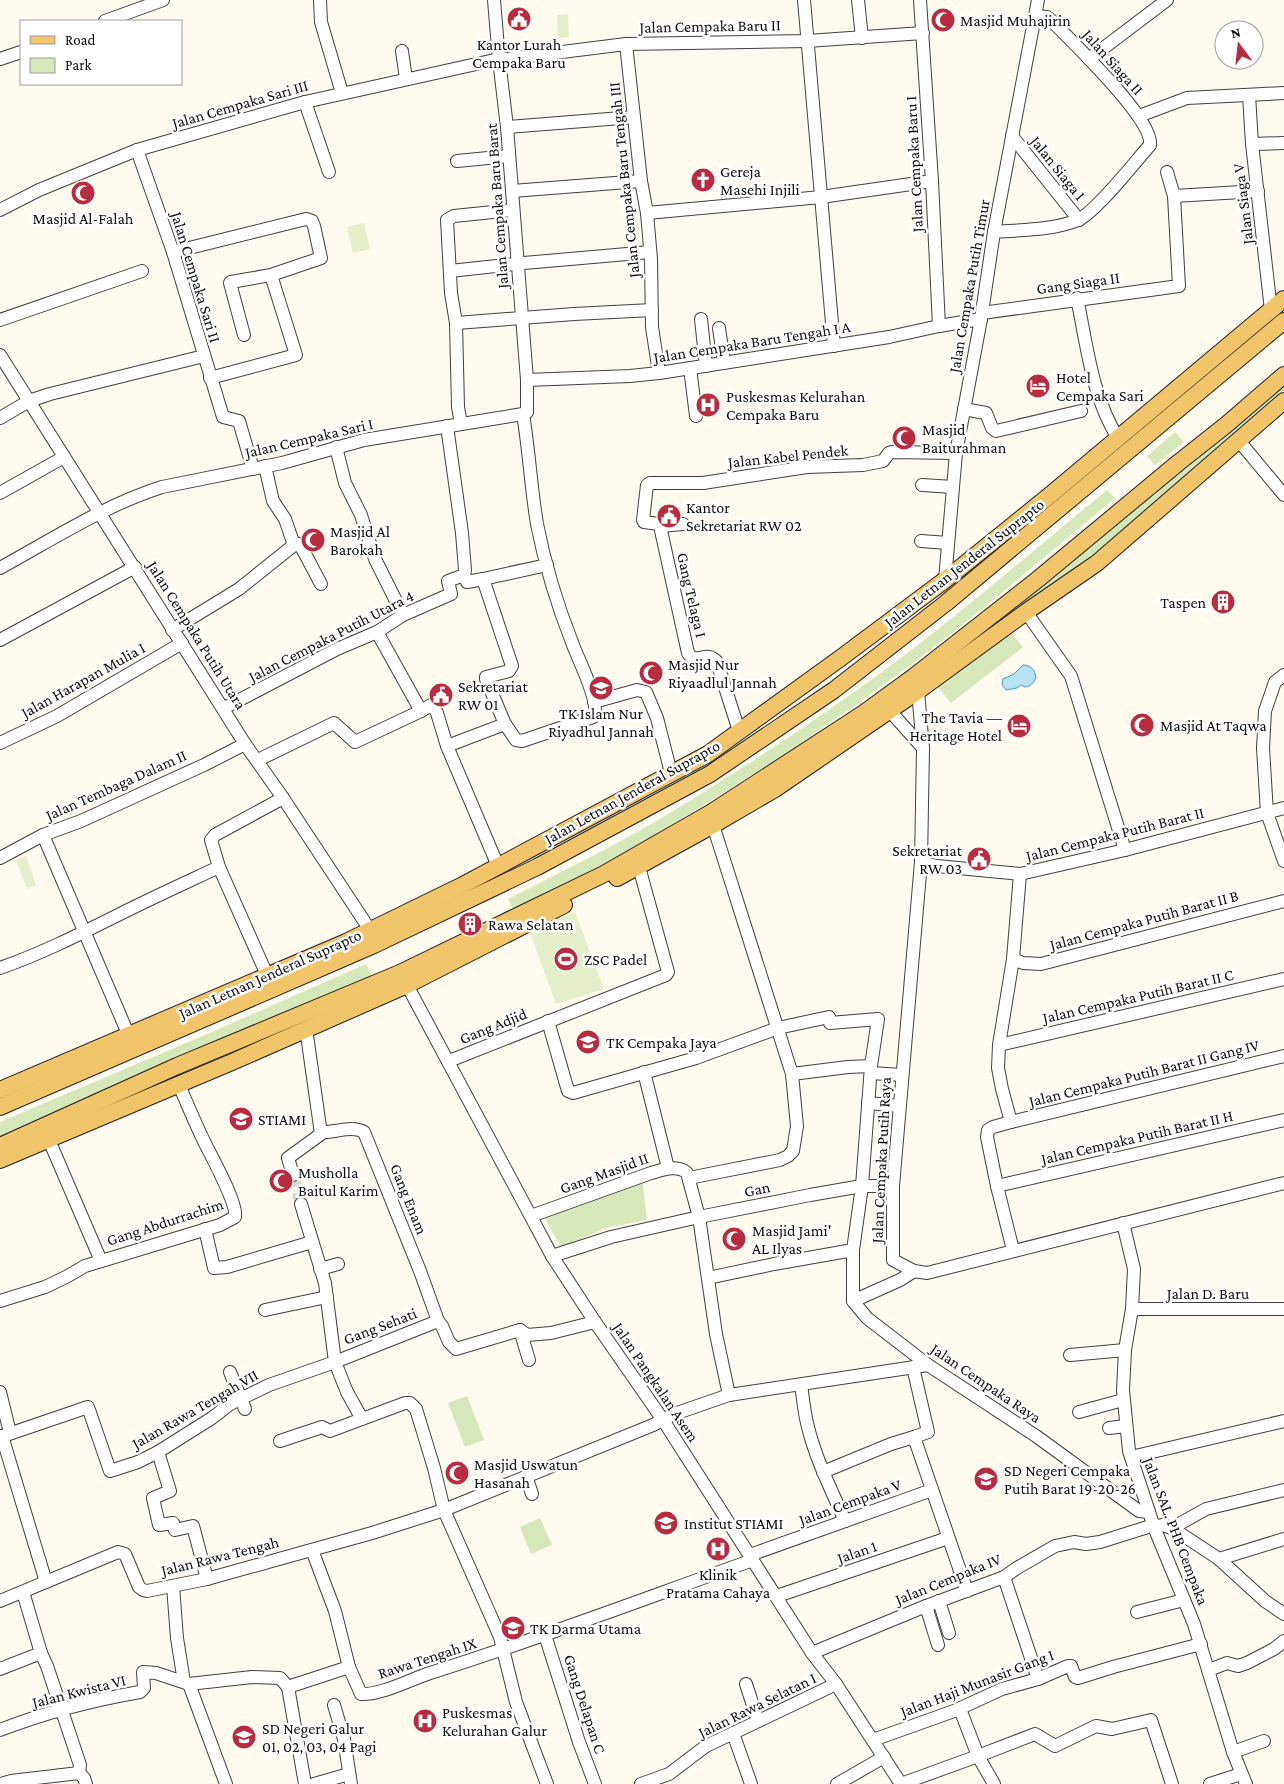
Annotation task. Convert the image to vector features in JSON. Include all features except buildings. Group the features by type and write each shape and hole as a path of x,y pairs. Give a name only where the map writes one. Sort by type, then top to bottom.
{"main road":[{"name":"Jalan Letnan Jenderal Suprapto","path":"0,1090 129,1036 370,930 463,885 708,754 945,580 1049,496 1284,299"},
{"name":"Jalan Letnan Jenderal Suprapto","path":"0,1106 374,945 462,904 537,867 710,774 834,690 946,603 1284,321"},
{"path":"1193,375 1195,396"},
{"path":"0,1160 232,1062 407,985 712,812 804,754 912,678 1037,580 1284,375"},
{"path":"0,1146 178,1066 400,973 639,867 713,825 774,789 918,692 1026,612 1097,563 1284,401"},
{"path":"842,657 872,661"},
{"path":"804,754 821,758"},
{"path":"462,904 463,885"}],"street":[{"path":"108,20 163,0"},
{"path":"320,0 321,22 342,93"},
{"name":"Jalan Cempaka Baru Barat","path":"494,0 507,127 527,380 526,412 534,505 547,565 572,645 585,674 594,702"},
{"path":"804,0 834,346"},
{"path":"858,0 862,38"},
{"name":"Jalan Cempaka Baru I","path":"920,0 939,326"},
{"name":"Jalan Cempaka Putih Timur","path":"945,580 956,453 994,232 1038,0"},
{"path":"1089,58 1167,0"},
{"name":"Jalan Siaga II","path":"1035,16 1051,20 1089,58 1139,116 1150,135 1150,144 1102,200 1080,220"},
{"name":"Jalan Cempaka Baru II","path":"499,60 626,44 807,41 923,33"},
{"name":"Jalan Cempaka Baru Tengah III","path":"626,44 640,182 647,213 652,331 659,373"},
{"path":"402,51 406,80"},
{"path":"0,60 20,52"},
{"name":"Jalan Cempaka Sari III","path":"0,210 39,190 137,150 305,102 499,60"},
{"path":"1139,116 1188,98 1284,93"},
{"name":"Jalan Siaga V","path":"1249,95 1252,144 1271,310"},
{"path":"305,102 329,172"},
{"path":"507,127 634,117"},
{"name":"Jalan Siaga I","path":"1012,136 1080,220"},
{"path":"1252,144 1284,143"},
{"name":"Jalan Cempaka Sari II","path":"0,418 29,401 50,394 204,356 173,252 137,150"},
{"path":"457,161 509,156"},
{"path":"1167,172 1174,196 1258,191"},
{"path":"647,213 822,197 932,181"},
{"path":"512,191 640,182"},
{"name":"Gang Siaga II","path":"981,316 1077,298 1179,286 1174,196"},
{"path":"461,424 458,408 456,323 447,222 449,218 454,216 513,210"},
{"path":"173,252 306,219 312,221 321,258 271,274 231,282 244,335"},
{"path":"994,232 1026,230 1080,220"},
{"path":"450,271 650,252"},
{"path":"0,320 142,271"},
{"path":"210,378 296,355 271,274"},
{"path":"1077,298 1097,395 1118,438"},
{"path":"456,323 652,310"},
{"name":"Jalan Cempaka Baru Tengah I A","path":"527,380 659,373 889,337 981,316"},
{"path":"702,319 706,366"},
{"path":"719,328 724,363"},
{"name":"Jalan Cempaka Putih Utara","path":"0,355 245,744 258,760 370,930"},
{"path":"204,356 223,417 239,421 272,501 285,519 294,545"},
{"path":"690,368 696,416"},
{"path":"964,409 986,413 992,428 996,431 1081,411"},
{"name":"Jalan Cempaka Sari I","path":"0,568 100,512 162,487 259,468 336,447 526,412"},
{"path":"447,426 462,533 464,575 467,582 547,565"},
{"path":"1239,441 1284,494"},
{"path":"336,447 345,483 361,515 375,559 404,615"},
{"name":"Jalan Kabel Pendek","path":"660,526 659,524 643,521 646,487 650,483 703,483 807,468 872,464 883,461 892,452 956,453"},
{"path":"0,493 64,458"},
{"path":"922,486 953,487"},
{"path":"660,526 683,524"},
{"name":"Gang Telaga I","path":"660,526 688,653 694,659 708,656 717,662 739,731"},
{"path":"921,541 948,543"},
{"path":"172,630 239,589 294,545 299,544 302,546 308,563 321,584"},
{"path":"0,640 135,567"},
{"name":"Jalan Cempaka Putih Utara 4","path":"224,708 337,649 377,632 404,615 450,595 452,592 448,581 464,575"},
{"path":"483,579 512,666 510,671 486,677 486,679 505,724 516,740 519,741 593,717 595,713 594,702 637,690 646,692 657,718 671,773"},
{"path":"1026,612 1071,676 1125,850"},
{"path":"377,632 420,711"},
{"name":"Jalan Harapan Mulia I","path":"0,743 57,716 182,643"},
{"path":"1284,675 1275,682 1265,711 1263,748 1267,812 1284,861"},
{"name":"Jalan Cempaka Putih Raya","path":"914,1271 896,1263 892,1257 893,1186 899,1106 922,862 923,748 918,692"},
{"path":"258,760 334,723 355,742 430,705 433,706 438,713 447,746 498,866"},
{"path":"890,711 923,748"},
{"path":"447,746 505,724"},
{"name":"Jalan Tembaga Dalam II","path":"0,858 43,835 81,822 245,744"},
{"path":"267,975 219,867 211,846 211,840 215,835 283,798"},
{"name":"Jalan Cempaka Putih Barat II","path":"922,862 938,866 1020,874 1125,850 1284,808"},
{"path":"713,825 792,1074 797,1126 793,1151 780,1160 688,1178 699,1217 716,1334 728,1395"},
{"path":"43,835 129,1036"},
{"path":"0,968 36,955 151,898 219,867"},
{"path":"548,1021 666,975 639,867"},
{"path":"1011,1122 999,1078 999,1045 1013,959 1020,874"},
{"name":"Jalan Cempaka Putih Barat II B","path":"1013,959 1022,963 1041,964 1284,901"},
{"name":"Jalan Cempaka Putih Barat II C","path":"999,1045 1284,979"},
{"name":"Jalan Pangkalan Asem","path":"407,985 552,1256 663,1420 812,1653 836,1684 901,1784"},
{"name":"Gang Adjid","path":"449,1061 548,1021 568,1091 571,1092 610,1084 644,1072 696,1058 778,1028 829,1017 830,1023 878,1019 871,1069"},
{"path":"293,1175 288,1158 318,1138 321,1132 306,1028"},
{"name":"Jalan Cempaka Putih Barat II Gang IV","path":"997,1186 987,1136 988,1130 993,1127 1284,1056"},
{"path":"792,1074 848,1067 902,1075"},
{"path":"871,1069 862,1186 853,1250 853,1301 896,1282 914,1271 927,1273 1284,1183"},
{"path":"644,1072 668,1168"},
{"name":"Gang Abdurrachim","path":"0,1301 45,1287 85,1266 233,1219 236,1215 235,1210 221,1175 178,1084"},
{"path":"868,1103 899,1106"},
{"name":"Jalan Cempaka Putih Barat II H","path":"997,1186 1284,1120"},
{"name":"Gang Enam","path":"321,1132 331,1133 355,1128 364,1132 438,1321"},
{"path":"49,1140 101,1261"},
{"name":"Gang Masjid II","path":"532,1216 668,1168 684,1170 688,1178"},
{"name":"Gan","path":"552,1256 611,1237 699,1217 862,1186 893,1186"},
{"path":"997,1186 1014,1250"},
{"path":"301,1204 327,1298 335,1362 347,1392 362,1419"},
{"name":"Jalan SAL. PHB Cempaka","path":"1123,1223 1134,1269 1132,1309 1125,1350 1123,1400 1131,1457 1154,1526 1201,1644 1233,1752 1243,1779"},
{"path":"205,1229 214,1268 227,1267 312,1242"},
{"path":"708,1278 853,1250"},
{"path":"320,1269 338,1264"},
{"path":"265,1310 327,1298"},
{"name":"Jalan Cempaka Raya","path":"853,1301 867,1318 928,1365 1036,1436 1139,1511 1149,1512"},
{"name":"Jalan D. Baru","path":"1132,1309 1284,1309"},
{"name":"Gang Sehati","path":"335,1362 438,1321 449,1342 456,1349 520,1330 527,1335 551,1333 595,1322"},
{"path":"520,1330 529,1360"},
{"path":"1070,1355 1125,1350"},
{"name":"Jalan Rawa Tengah VII","path":"4,1436 86,1407 90,1408 110,1471 138,1462 158,1452 243,1404 269,1385 335,1362"},
{"name":"Jalan Rawa Tengah","path":"0,1601 118,1552 125,1554 139,1587 143,1590 207,1579 312,1550 444,1510 674,1414 728,1395 928,1365"},
{"path":"823,1472 891,1444 928,1432 913,1367"},
{"path":"230,1372 243,1404"},
{"path":"801,1384 808,1430 823,1472 846,1521"},
{"path":"0,1392 4,1436 46,1582"},
{"path":"1079,1412 1123,1400"},
{"path":"280,1441 322,1428 330,1431 405,1403 413,1404 434,1468 444,1510 500,1638 516,1702 547,1784"},
{"path":"1131,1457 1284,1421"},
{"path":"1109,1428 1126,1426"},
{"path":"914,1437 966,1591"},
{"path":"158,1452 170,1491 153,1498 159,1525 173,1523 175,1530 193,1526 207,1579"},
{"path":"526,1476 532,1494"},
{"name":"Jalan Cempaka V","path":"545,1635 932,1490"},
{"path":"1172,1528 1206,1509 1284,1490"},
{"path":"1154,1526 1162,1525 1172,1528 1219,1559 1266,1601 1284,1614"},
{"name":"Jalan Cempaka IV","path":"812,1653 926,1606 1004,1577 1055,1546 1074,1542 1086,1544 1100,1542 1154,1526"},
{"name":"Jalan 1","path":"777,1596 948,1538"},
{"path":"1219,1559 1284,1539"},
{"path":"305,1784 288,1687 349,1667 334,1611 312,1550"},
{"path":"1004,1577 1038,1678"},
{"path":"173,1586 177,1638 187,1683 226,1784"},
{"path":"1,1784 11,1781 83,1779 23,1592"},
{"path":"1137,1612 1184,1600"},
{"path":"939,1601 949,1633"},
{"path":"926,1606 938,1645"},
{"name":"Rawa Tengah IX","path":"349,1667 361,1694 390,1688 545,1635"},
{"name":"Gang Delapan C","path":"545,1635 579,1742 595,1784"},
{"path":"1209,1670 1228,1663 1238,1666 1247,1663 1274,1649 1284,1641"},
{"name":"Jalan Haji Munasir Gang I","path":"873,1740 960,1709 1002,1689 1070,1666 1075,1677 1078,1678 1201,1644"},
{"path":"0,1668 41,1653"},
{"name":"Jalan Kwista VI","path":"0,1730 113,1696 140,1692 144,1688 143,1672 156,1673 187,1683 252,1677 280,1678 288,1687"},
{"path":"746,1684 758,1721"},
{"name":"Jalan Rawa Selatan I","path":"641,1784 669,1774 706,1746 836,1684"},
{"path":"314,1784 350,1779 344,1739 334,1705"},
{"path":"960,1709 978,1756 994,1784"},
{"path":"901,1784 1036,1734 1055,1746 1096,1726 1112,1729 1151,1720 1172,1784"},
{"path":"733,1733 751,1784"},
{"path":"1233,1752 1264,1740"},
{"path":"838,1784 884,1757"},
{"path":"1210,1784 1243,1779"}],"green space":[{"path":"568,14 569,37 558,38 557,15"},
{"path":"364,223 370,249 353,253 347,227"},
{"path":"1284,375 1284,401 1006,627 1023,647 951,703 933,681 639,867 519,927 804,754"},
{"path":"1175,432 1184,442 1155,465 1147,456"},
{"path":"1107,490 1115,498 948,636 858,703 757,772 688,815 605,863 514,911 508,899 594,855 701,794 791,736 857,690 953,618"},
{"path":"26,856 36,885 27,889 16,860"},
{"name":"ZSC Padel","path":"575,912 604,989 556,1004 529,930"},
{"path":"366,964 372,976 0,1138 0,1122"},
{"path":"642,1176 647,1220 606,1228 561,1247 544,1217"},
{"path":"467,1396 484,1440 465,1447 448,1403"},
{"path":"540,1518 552,1545 531,1554 520,1527"}],"water":[{"path":"1023,665 1034,670 1036,678 1034,681 1027,687 1021,685 1017,688 1006,690 1002,685 1003,679 1014,674"}],"tunnel":[{"path":"293,1175 301,1204"}],"place":[{"name":"Kantor Lurah Cempaka Baru","path":"519,19"},
{"name":"Masjid Muhajirin","path":"943,20"},
{"name":"Gereja Masehi Injili","path":"703,180"},
{"name":"Masjid Al-Falah","path":"83,193"},
{"name":"Hotel Cempaka Sari","path":"1038,386"},
{"name":"Puskesmas Kelurahan Cempaka Baru","path":"708,405"},
{"name":"Masjid Baiturahman","path":"904,438"},
{"name":"Kantor Sekretariat RW 02","path":"669,516"},
{"name":"Masjid Al Barokah","path":"313,540"},
{"name":"Taspen","path":"1223,602"},
{"name":"Masjid Nur Riyaadlul Jannah","path":"651,673"},
{"name":"TK Islam Nur Riyadhul Jannah","path":"601,688"},
{"name":"Sekretariat RW 01","path":"441,695"},
{"name":"Masjid At Taqwa","path":"1142,725"},
{"name":"The Tavia — Heritage Hotel","path":"1019,726"},
{"name":"Sekretariat RW 03","path":"979,859"},
{"name":"Rawa Selatan","path":"470,924"},
{"name":"ZSC Padel","path":"566,959"},
{"name":"TK Cempaka Jaya","path":"588,1042"},
{"name":"STIAMI","path":"241,1119"},
{"name":"Musholla Baitul Karim","path":"281,1181"},
{"name":"Masjid Jami' AL Ilyas","path":"734,1239"},
{"name":"Masjid Uswatun Hasanah","path":"457,1473"},
{"name":"SD Negeri Cempaka Putih Barat 19-20-26","path":"986,1479"},
{"name":"Institut STIAMI","path":"666,1523"},
{"name":"Klinik Pratama Cahaya","path":"718,1549"},
{"name":"TK Darma Utama","path":"513,1628"},
{"name":"Puskesmas Kelurahan Galur","path":"425,1721"},
{"name":"SD Negeri Galur 01, 02, 03, 04 Pagi","path":"244,1737"}]}
